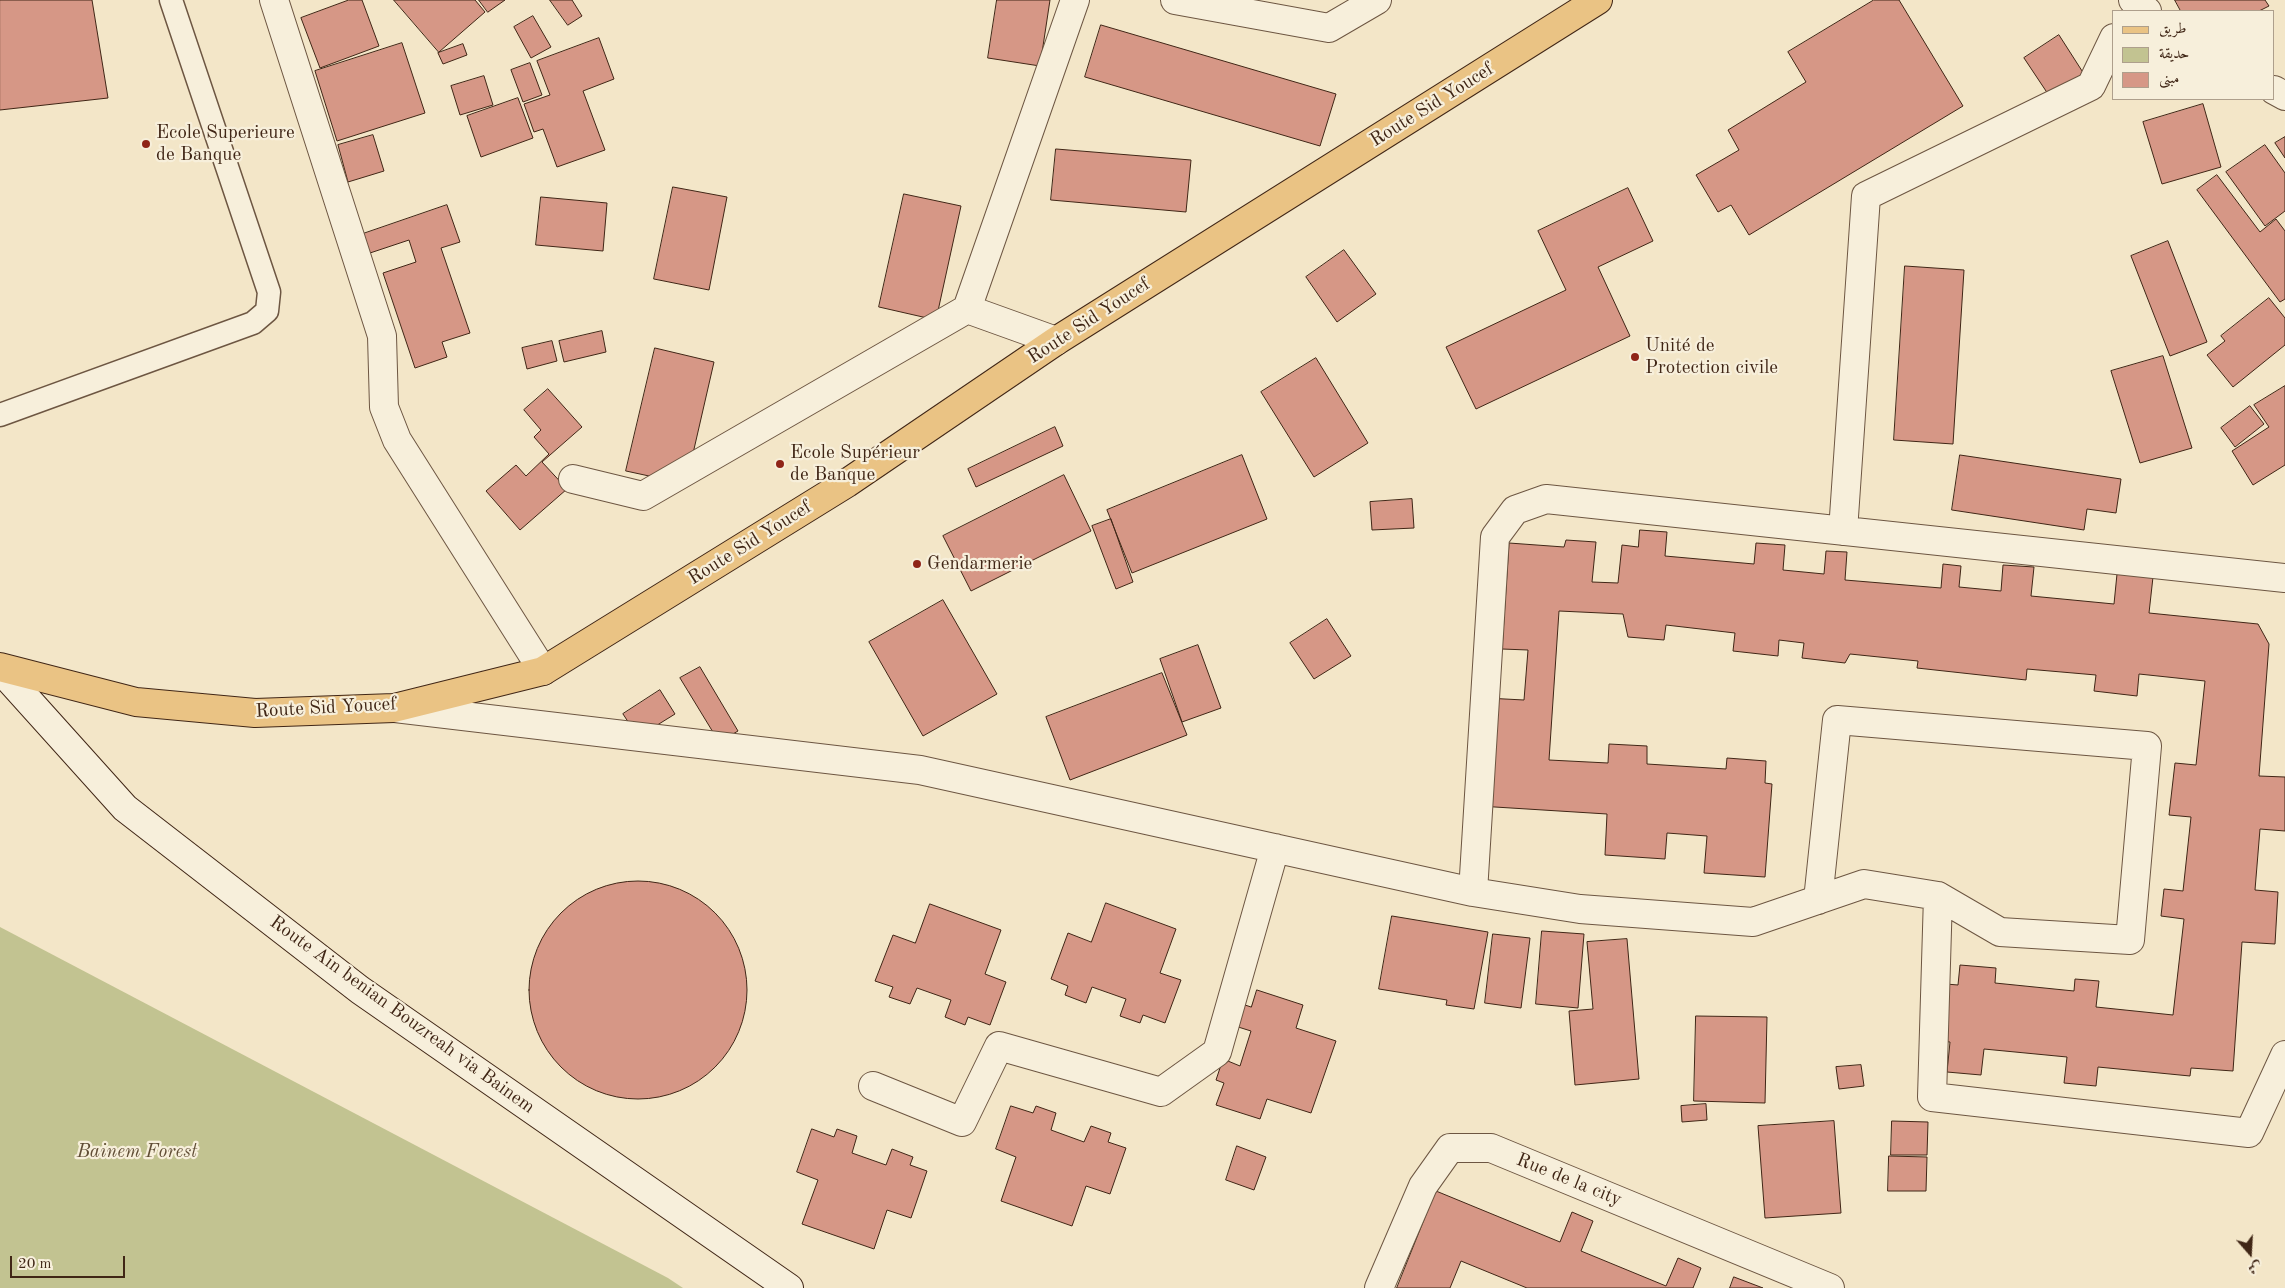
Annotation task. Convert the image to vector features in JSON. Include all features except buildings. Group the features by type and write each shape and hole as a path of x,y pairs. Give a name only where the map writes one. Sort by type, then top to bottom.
{"main road":[{"name":"Route Sid Youcef","path":"0,668 136,702 255,713 394,708 543,671 847,483 1056,341 1598,0"}],"street":[{"path":"274,0 382,336 384,408 397,440 543,671"},
{"path":"574,479 643,496 967,309 1075,0"},
{"path":"1175,0 1329,28 1377,0"},
{"path":"2132,0 2146,10"},
{"path":"1843,531 1866,196 2091,86 2112,42"},
{"path":"967,309 1056,341"},
{"path":"1473,892 1495,537 1515,510 1546,499 2285,578"},
{"name":"Route Ain benian Bouzreah via Bainem","path":"0,668 125,808 360,990 790,1288"},
{"path":"394,708 920,770 1473,892 1580,910 1753,922 1818,900 1864,884 1938,896 2000,932 2130,940 2147,746 1837,720 1818,900"},
{"path":"872,1086 962,1122 999,1046 1162,1092 1217,1052 1275,848"},
{"path":"1938,896 1932,1097 2249,1133 2285,1055"},
{"name":"Rue de la city","path":"1379,1288 1423,1186 1450,1148 1491,1148 1830,1288"}],"lane":[{"path":"0,415 253,323 267,311 270,292 171,0"}],"green space":[{"name":"Bainem Forest","path":"0,927 668,1278 683,1288 0,1288"}],"place":[{"name":"Ecole Superieure de Banque","path":"146,144"},
{"name":"Unité de Protection civile","path":"1635,357"},
{"name":"Ecole Supérieur de Banque","path":"780,464"},
{"name":"Gendarmerie","path":"917,564"}]}
